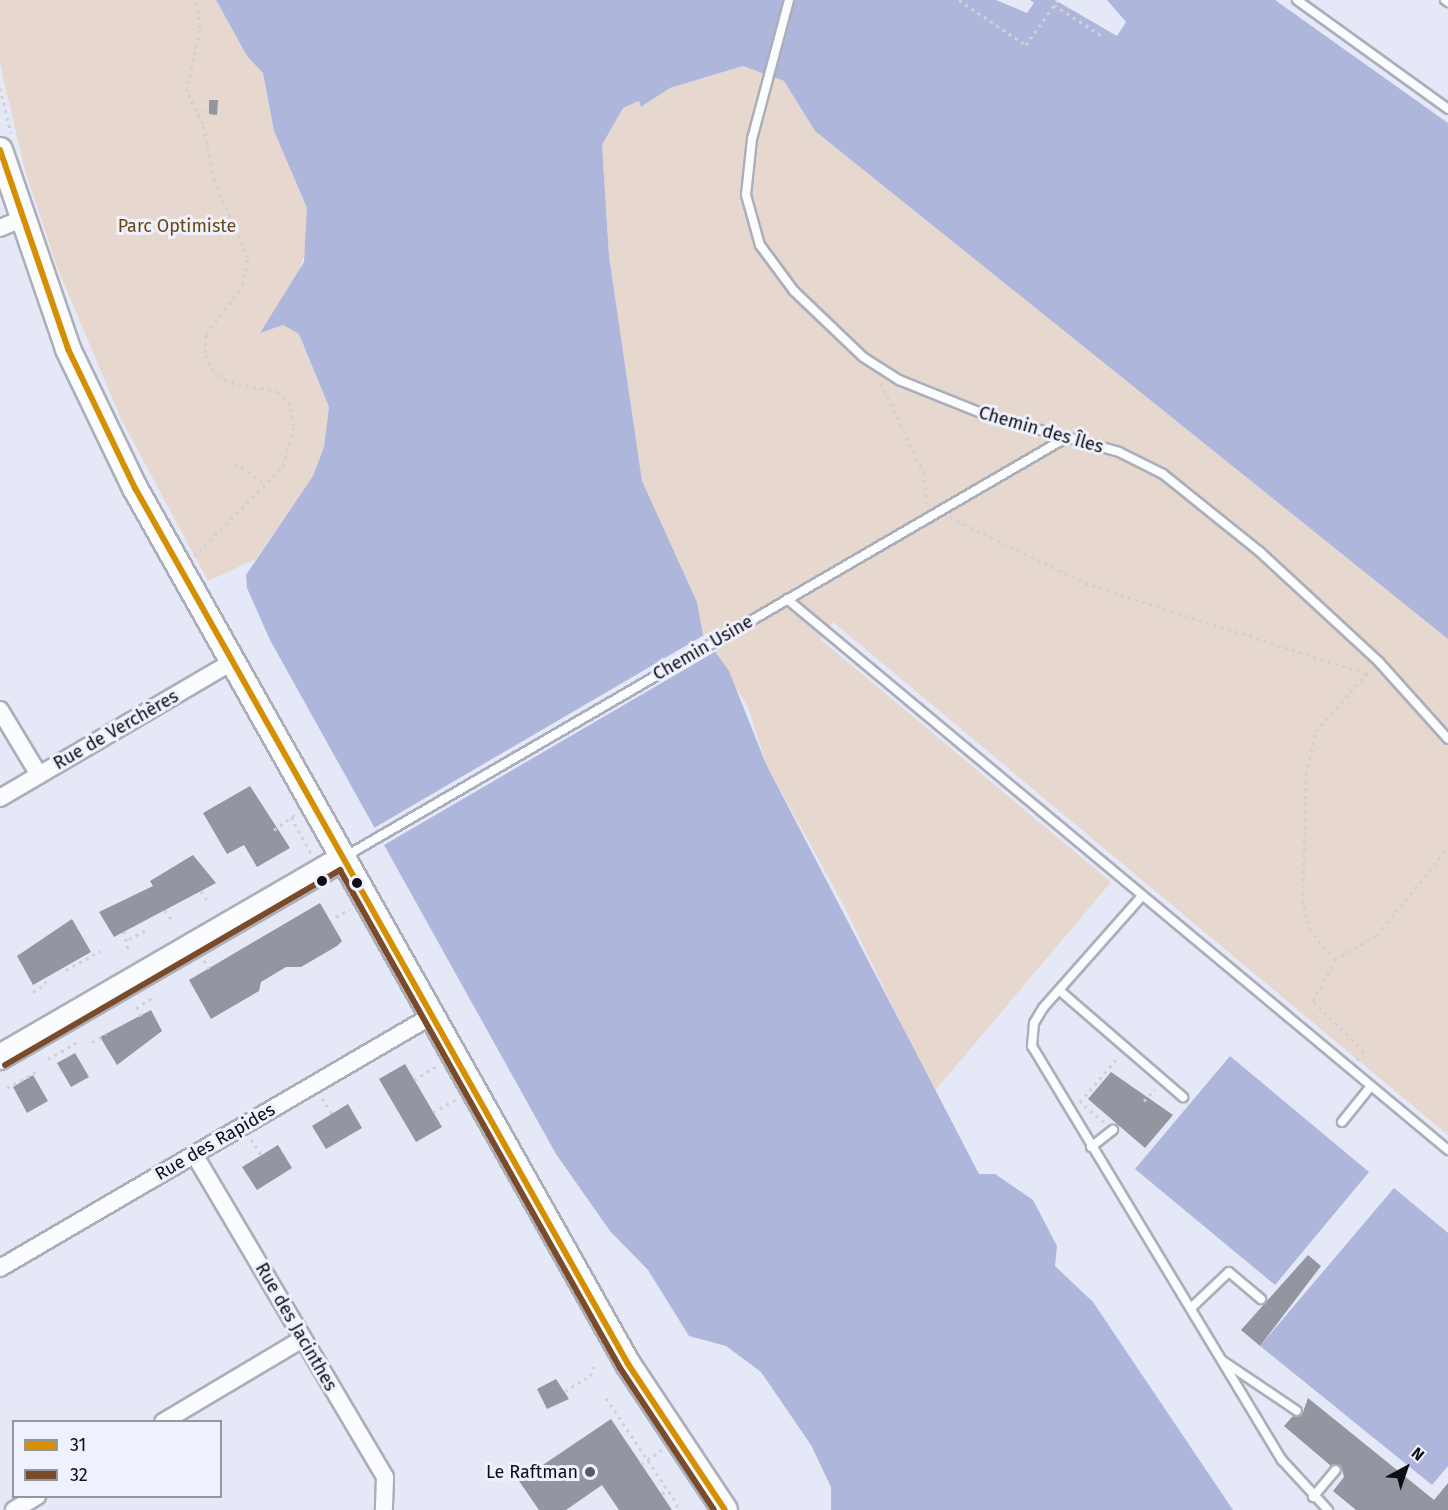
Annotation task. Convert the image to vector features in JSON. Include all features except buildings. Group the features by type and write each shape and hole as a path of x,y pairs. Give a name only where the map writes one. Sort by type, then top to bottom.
{"street":[{"path":"0,150 10,224 104,428 232,662 628,1364 725,1510"},
{"name":"Rue de Verchères","path":"0,798 232,662"},
{"path":"0,710 39,776"},
{"path":"0,1058 343,858"},
{"name":"Rue des Rapides","path":"0,1268 431,1016"},
{"name":"Rue des Jacinthes","path":"195,1154 385,1477 385,1507"},
{"path":"166,1420 302,1339"},
{"path":"14,1510 35,1498"}],"lane":[{"name":"Chemin des Îles","path":"789,0 767,75 747,167 750,222 760,245 794,291 863,357 932,396 1064,439 1119,452 1163,474 1260,552 1379,662 1448,739"},
{"path":"1297,0 1448,109"},
{"name":"Chemin Usine","path":"343,858 1064,439"},
{"path":"787,599 1448,1150"},
{"path":"1142,896 1059,990 1034,1023 1032,1046 1282,1460 1313,1497 1328,1510"},
{"path":"1059,990 1183,1097"},
{"path":"1342,1122 1371,1086"},
{"path":"1091,1147 1113,1130"},
{"path":"1191,1308 1229,1272 1261,1299"},
{"path":"1222,1361 1297,1411"},
{"path":"1313,1497 1336,1470"}],"path":[{"path":"191,559 288,457 293,414 271,387 220,377 205,353 206,334 243,285 248,258 214,180 198,115 187,91 200,27 196,0"},
{"path":"958,0 1026,45 1057,1"},
{"path":"1054,5 1104,37"},
{"path":"198,115 206,110"},
{"path":"863,357 881,384 923,472 925,519"},
{"path":"235,463 264,483"},
{"path":"937,513 1085,583 1365,674"},
{"path":"1335,960 1306,920 1305,786 1316,731 1365,674 1379,662"},
{"path":"274,830 302,810"},
{"path":"291,817 314,858"},
{"path":"1350,1068 1364,1051 1313,1001 1335,960 1377,935 1448,848"},
{"path":"201,891 208,902"},
{"path":"336,917 356,906"},
{"path":"165,910 173,922"},
{"path":"129,939 146,930"},
{"path":"124,931 129,939 129,952"},
{"path":"66,970 100,951"},
{"path":"33,992 46,984 44,979"},
{"path":"141,1016 136,1008 152,998"},
{"path":"93,1042 106,1034"},
{"path":"48,1059 77,1042"},
{"path":"62,1050 67,1058"},
{"path":"1113,1130 1080,1102 1116,1059"},
{"path":"414,1080 444,1062"},
{"path":"7,1088 36,1072"},
{"path":"1144,1101 1157,1088"},
{"path":"434,1112 463,1095"},
{"path":"565,1391 590,1376 594,1366"},
{"path":"606,1398 678,1505 672,1510"},
{"path":"641,1464 666,1447"},
{"path":"662,1494 668,1490"}],"green space":[{"name":"Parc Optimiste","path":"0,0 216,0 247,56 263,73 274,131 307,208 309,241 295,283 260,332 283,325 299,334 329,407 324,447 313,476 256,559 208,581 122,421 57,267 25,170 0,64"},
{"path":"743,66 784,81 815,131 1448,639 1448,1135 833,622 820,639 1111,882 934,1092 843,904 766,764 748,707 703,635 697,602 642,482 609,256 602,145 623,108 639,101 642,107 670,88"}],"water":[{"path":"216,0 996,0 1027,13 1034,3 1030,0 1055,0 1117,36 1126,22 1107,0 1275,0 1448,123 1448,639 815,131 784,81 743,66 670,88 641,107 639,101 623,108 602,145 609,256 642,481 697,602 703,635 729,671 766,764 979,1174 995,1174 1033,1200 1057,1246 1055,1266 1093,1302 1233,1510 831,1510 831,1487 811,1445 761,1372 726,1346 689,1336 648,1270 610,1231 556,1154 270,640 247,588 246,575 313,476 324,447 329,407 299,334 283,325 260,333 304,262 307,208 274,131 263,73 247,56"},
{"path":"1230,1056 1369,1172 1275,1285 1135,1169"},
{"path":"1394,1188 1448,1233 1448,1466 1432,1485 1260,1346"}],"pier":[{"path":"706,634 718,650 384,845 374,828"}],"transit line":[{"name":"31","path":"0,150 68,349 135,488 628,1364 725,1510"},
{"name":"32","path":"5,1065 340,870 620,1368 714,1510"}],"place":[{"name":"Le Raftman","path":"590,1472"}]}
